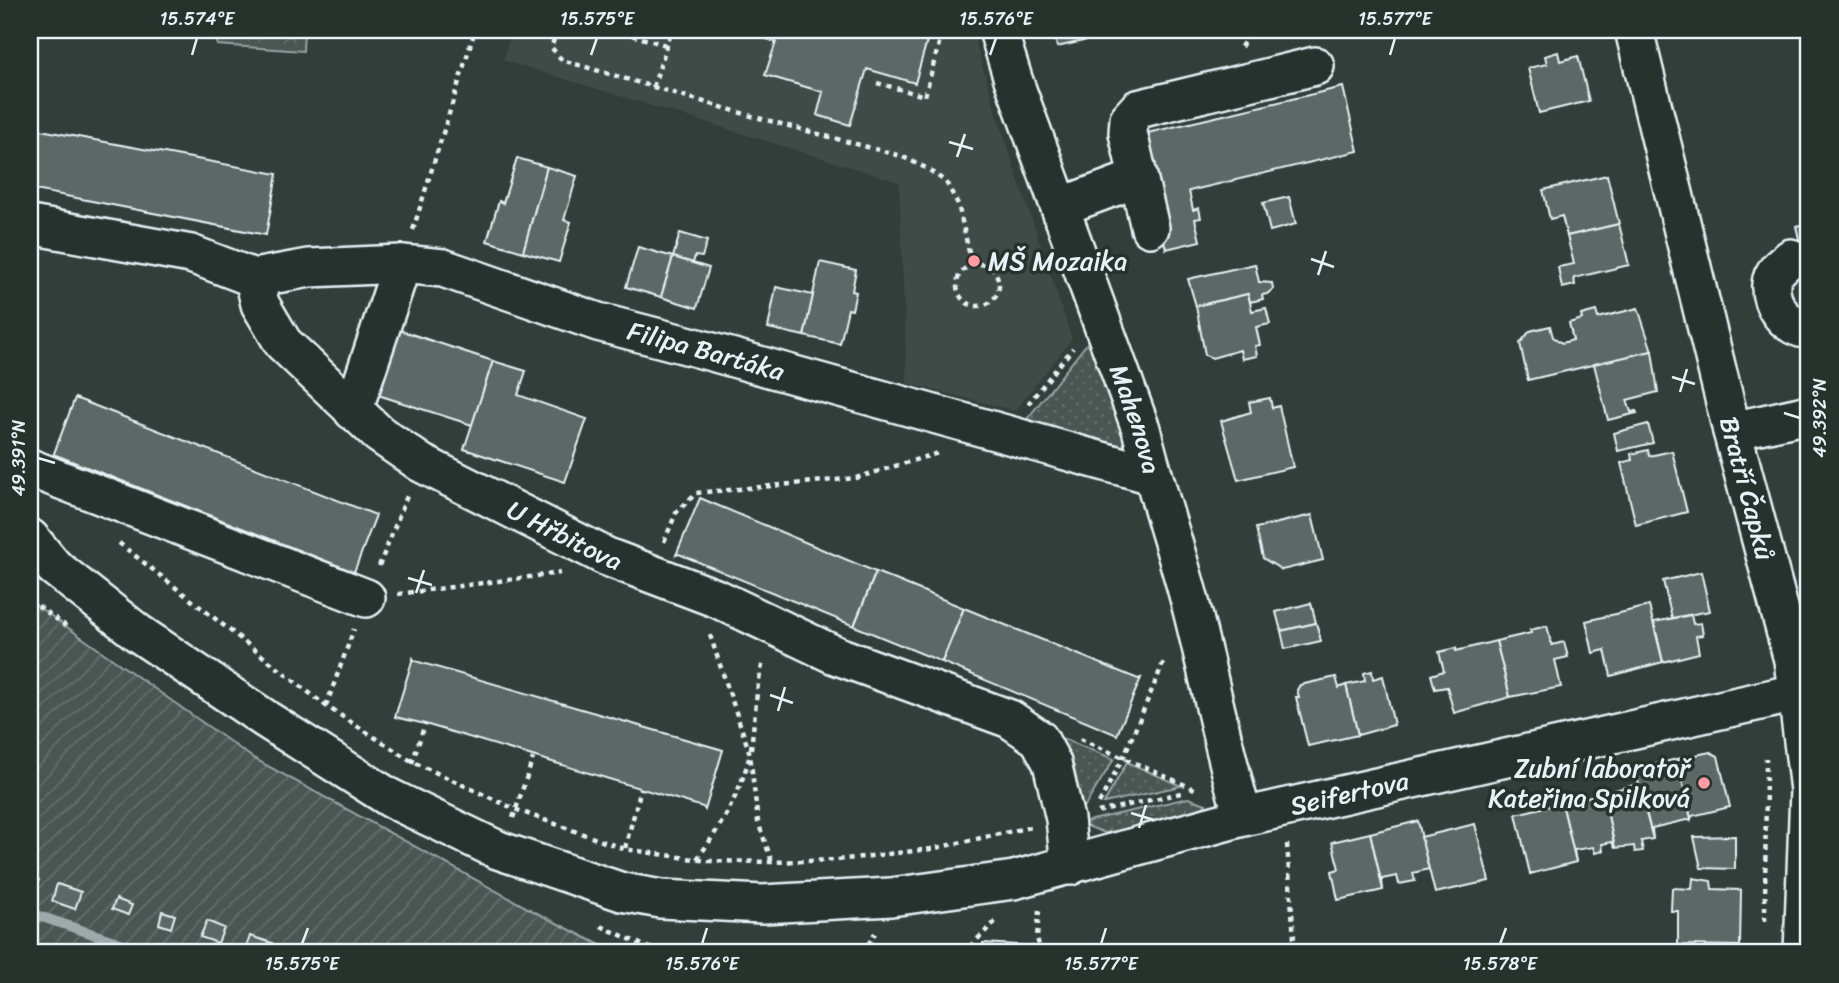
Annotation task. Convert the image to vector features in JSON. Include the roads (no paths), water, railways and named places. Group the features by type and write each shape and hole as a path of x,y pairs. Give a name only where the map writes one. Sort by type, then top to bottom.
{"street":[{"name":"Mahenova","path":"998,30 1013,79 1141,429 1190,601 1243,817"},
{"name":"Bratří Čapků","path":"1634,30 1732,431 1793,660 1804,691 1809,790 1803,953"},
{"path":"1150,228 1128,133 1129,119 1138,109 1315,66"},
{"path":"1060,207 1138,178"},
{"path":"30,225 191,254 254,278"},
{"path":"1791,258 1777,270 1771,283 1772,298 1787,321 1800,330 1809,329"},
{"path":"353,411 402,264"},
{"name":"Filipa Bartáka","path":"254,278 309,268 402,264 443,268 598,322 694,346 1152,475"},
{"name":"U Hřbitova","path":"254,278 260,304 283,343 379,434 421,463 607,557 702,593 835,655 1010,719 1039,739 1052,763 1065,819 1070,866"},
{"path":"1732,431 1809,414"},
{"path":"30,468 366,598"},
{"name":"Seifertova","path":"30,538 54,567 128,625 267,720 390,798 498,850 622,892 661,899 885,912 1070,866 1243,817 1804,691"}],"waterway":[{"path":"30,913 150,953"}],"place":[{"name":"MŠ Mozaika","path":"974,261"},
{"name":"Zubní laboratoř Kateřina Spilková","path":"1704,783"}]}
